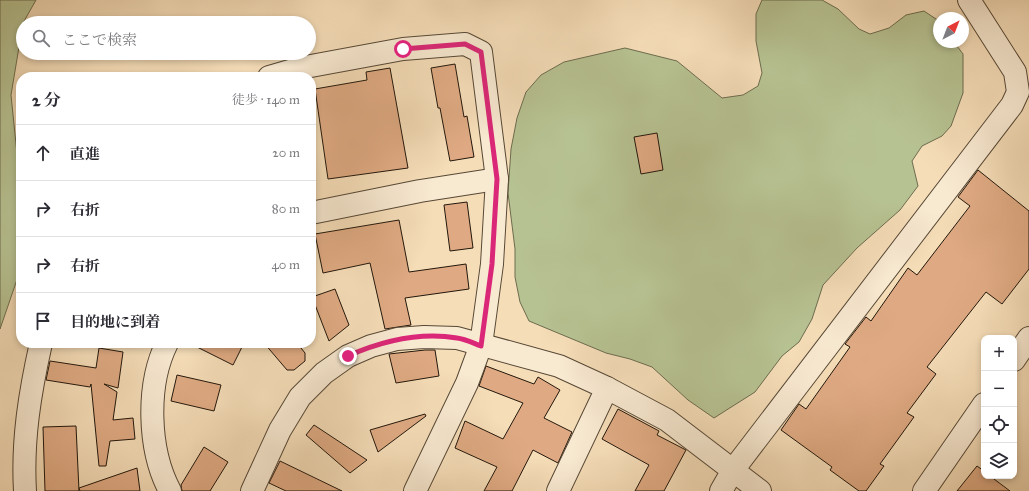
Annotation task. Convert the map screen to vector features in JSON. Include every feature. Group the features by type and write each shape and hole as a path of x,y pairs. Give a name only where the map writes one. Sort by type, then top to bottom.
{"street":[{"path":"721,491 733,470 1012,105 1018,92 1015,72 969,0"},
{"path":"286,72 300,68 403,49 465,44 481,52 497,179 492,264 481,346 467,383 415,491"},
{"path":"316,211 420,191 497,179"},
{"path":"252,491 280,430 300,397 324,373 348,356 371,346 397,339 457,338 481,346 559,366 607,388 666,420 760,491"},
{"path":"1017,356 1029,338"},
{"path":"25,491 23,460 30,394 40,348"},
{"path":"165,348 153,386 154,443 158,462 170,491"},
{"path":"558,491 607,388"},
{"path":"924,491 982,407"}],"green space":[{"path":"0,0 36,0 27,16 16,16 17,60 11,95 16,144 16,283 0,329"},
{"path":"762,0 822,0 838,9 859,29 870,34 889,28 906,15 924,11 933,17 933,48 958,48 963,54 963,93 951,126 942,136 922,146 912,161 918,186 900,210 857,248 823,285 812,319 799,342 782,356 755,392 714,418 688,400 652,367 630,359 606,353 529,321 520,302 515,277 515,249 508,193 511,149 517,118 526,92 541,75 564,62 625,48 677,61 722,98 743,95 758,86 762,73 756,41 756,14"}],"building":[{"path":"455,64 464,117 467,116 474,157 450,161 431,68"},
{"path":"390,68 408,168 328,179 316,89 367,80 366,72"},
{"path":"657,133 663,170 641,174 634,137"},
{"path":"978,170 1029,211 1029,269 1002,304 986,292 927,367 936,374 907,413 914,417 880,464 884,466 866,491 859,491 830,470 832,467 781,430 799,404 806,409 850,347 845,344 866,317 871,321 908,268 917,275 970,206 958,197"},
{"path":"467,202 473,248 450,251 444,205"},
{"path":"399,220 409,272 466,264 469,289 405,298 411,325 385,329 370,263 323,273 316,234"},
{"path":"335,289 349,325 329,341 316,307 316,296"},
{"path":"99,348 123,352 118,388 104,384 117,392 113,420 133,418 135,439 110,441 106,466 99,466 91,384 90,387 46,380 50,361 96,368"},
{"path":"199,348 242,348 233,365"},
{"path":"268,348 301,348 305,353 305,361 294,370 287,370"},
{"path":"435,350 439,376 396,383 389,354"},
{"path":"486,366 534,384 538,377 560,390 544,418 572,432 558,463 533,450 512,491 484,491 497,467 455,448 465,421 503,439 523,403 479,386"},
{"path":"177,375 221,385 214,411 171,401"},
{"path":"618,409 659,431 657,435 686,450 664,491 635,491 649,465 602,439"},
{"path":"425,414 426,416 378,452 370,430"},
{"path":"314,425 367,460 350,473 306,435"},
{"path":"76,426 79,491 45,491 43,427"},
{"path":"204,447 228,462 210,491 182,491 181,485"},
{"path":"280,461 342,491 286,491 269,483"},
{"path":"977,466 981,469 981,479 994,479 1010,491 957,491"},
{"path":"137,468 140,491 80,491 79,488"}],"route":[{"path":"348,356 371,346 397,339 424,337 457,338 481,346 492,264 497,179 481,52 465,44 403,49"}]}
